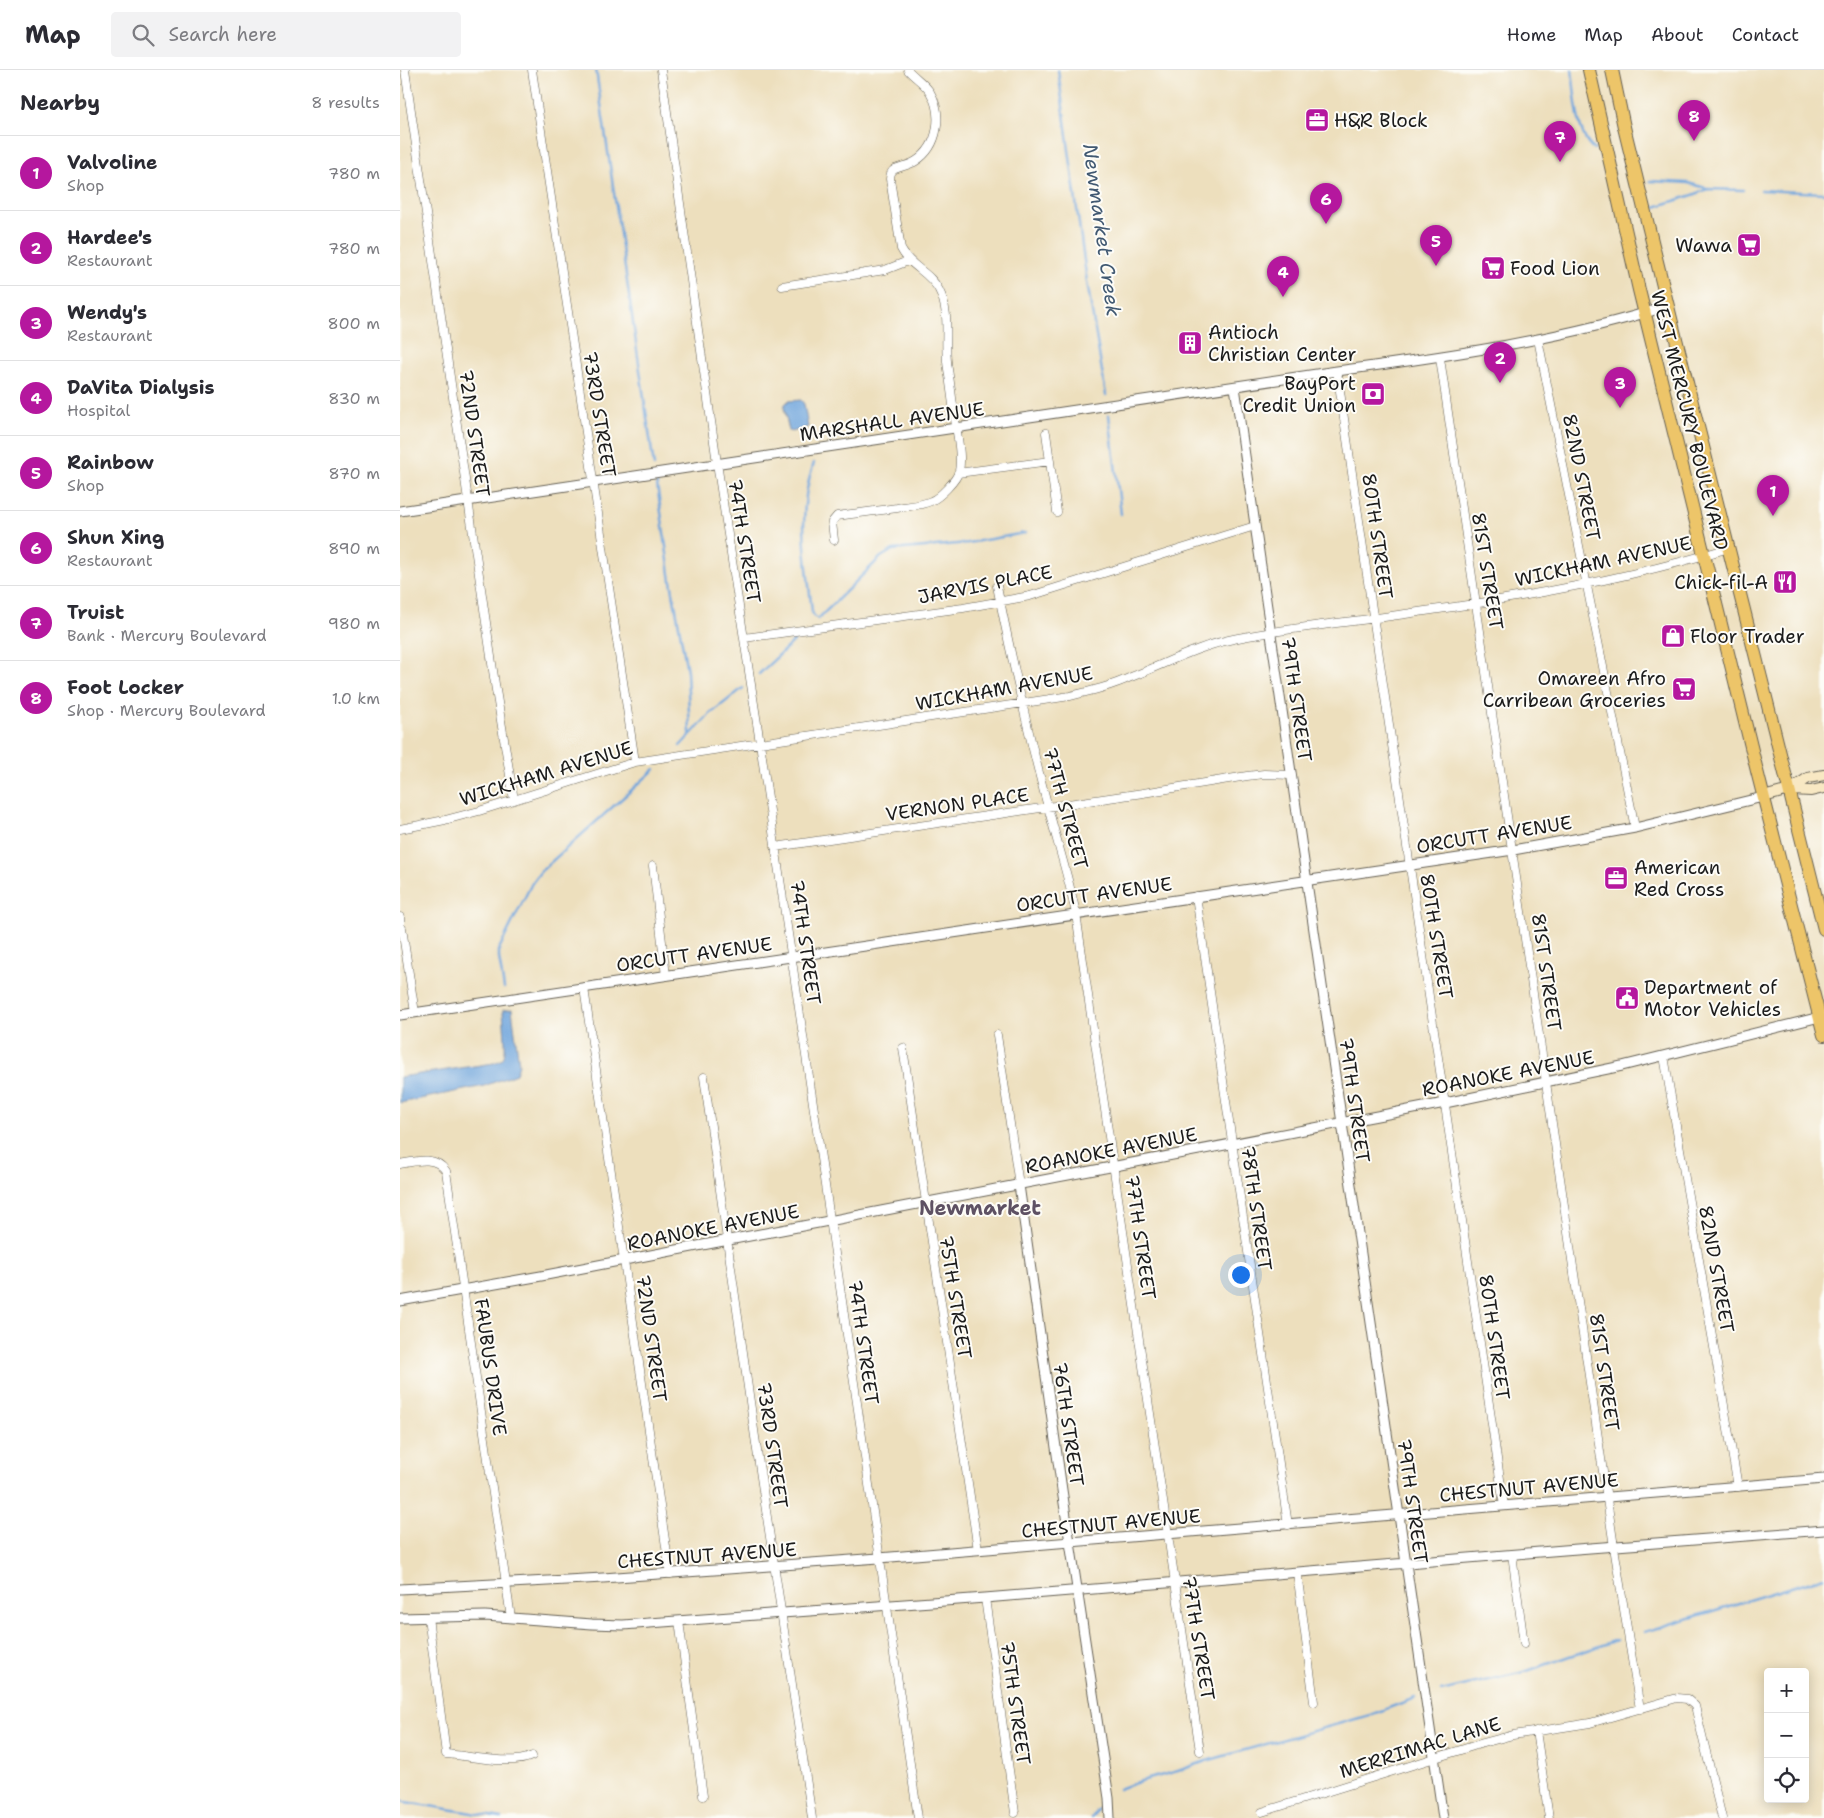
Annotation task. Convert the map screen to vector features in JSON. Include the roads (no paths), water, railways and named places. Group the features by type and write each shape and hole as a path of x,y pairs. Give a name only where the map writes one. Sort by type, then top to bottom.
{"highway":[{"name":"WEST MERCURY BOULEVARD","path":"1589,70 1645,313 1763,797 1822,1017 1824,1035"},
{"name":"WEST MERCURY BOULEVARD","path":"1612,70 1631,157 1824,929"}],"main road":[{"name":"ORCUTT AVENUE","path":"1790,790 1808,778 1824,775"},
{"name":"ORCUTT AVENUE","path":"1763,797 1790,790 1811,791 1824,788"}],"street":[{"name":"72ND STREET","path":"405,70 514,800"},
{"name":"73RD STREET","path":"532,70 635,762"},
{"name":"74TH STREET","path":"661,70 717,463 792,957 918,1818"},
{"path":"834,540 832,522 837,516 932,501 958,473 960,454 947,365 946,318 942,296 931,278 908,261 901,249 890,175 895,169 913,163 925,153 932,143 938,122 937,109 930,93 922,82 908,70"},
{"path":"782,286 885,270 908,261"},
{"name":"MARSHALL AVENUE","path":"400,511 1337,371 1440,358 1538,339 1668,306"},
{"name":"82ND STREET","path":"1538,339 1634,828"},
{"name":"81ST STREET","path":"1440,358 1614,1547 1640,1709"},
{"name":"80TH STREET","path":"1337,371 1504,1506"},
{"name":"79TH STREET","path":"1235,387 1444,1818"},
{"path":"1046,432 1057,512"},
{"path":"958,473 1050,461"},
{"name":"JARVIS PLACE","path":"744,638 1000,602 1030,596 1255,526"},
{"name":"WICKHAM AVENUE","path":"400,829 445,820 635,762 1070,696 1131,678 1171,659 1236,638 1476,603 1587,584 1729,548"},
{"name":"77TH STREET","path":"997,586 1022,704 1076,914 1200,1751"},
{"name":"VERNON PLACE","path":"775,847 1247,776 1264,774 1291,775"},
{"name":"ORCUTT AVENUE","path":"400,1015 1513,850 1634,828 1763,797"},
{"path":"653,866 666,976"},
{"name":"78TH STREET","path":"1196,896 1288,1525"},
{"path":"400,917 415,1012"},
{"path":"400,938 402,928"},
{"name":"72ND STREET","path":"584,988 670,1574"},
{"name":"ROANOKE AVENUE","path":"400,1301 925,1203 1546,1082 1664,1056 1822,1017"},
{"name":"76TH STREET","path":"996,1035 1110,1818"},
{"name":"75TH STREET","path":"903,1048 978,1550"},
{"name":"82ND STREET","path":"1664,1056 1738,1487"},
{"name":"73RD STREET","path":"704,1077 812,1818"},
{"name":"FAUBUS DRIVE","path":"400,1164 429,1160 441,1165 446,1171 511,1618"},
{"name":"CHESTNUT AVENUE","path":"400,1589 670,1574 879,1558 1824,1479"},
{"path":"400,1618 485,1616 623,1625 887,1606 1824,1530"},
{"path":"1512,1554 1524,1644"},
{"path":"1297,1572 1314,1702"},
{"name":"75TH STREET","path":"984,1598 1015,1813"},
{"path":"428,1617 446,1754 513,1761 532,1756"},
{"path":"679,1621 703,1796"},
{"name":"MERRIMAC LANE","path":"1262,1812 1513,1735 1590,1723 1677,1698 1687,1699 1695,1706 1722,1818"},
{"path":"1536,1732 1549,1818"}],"water":[{"path":"801,400 804,404 808,427 792,432 789,431 784,408 785,404 788,401"},
{"path":"512,1009 519,1064 516,1074 484,1086 400,1103 400,1077 494,1063 501,1060 504,1056 505,1047 503,1010"}],"waterway":[{"path":"596,70 654,466"},
{"name":"Newmarket Creek","path":"1058,70 1087,282 1106,395"},
{"name":"Newmarket Creek","path":"1572,70 1580,124 1588,143 1594,149"},
{"name":"Newmarket Creek","path":"1650,181 1688,183 1706,188"},
{"path":"1655,207 1708,189 1743,190"},
{"name":"Newmarket Creek","path":"1761,190 1824,193"},
{"name":"Newmarket Creek","path":"1109,415 1121,514"},
{"name":"Newmarket Creek","path":"814,463 805,500 804,537 812,612 818,619 881,557 893,550 968,543 1025,533"},
{"path":"656,478 671,581 687,671 690,733"},
{"name":"Newmarket Creek","path":"759,674 794,641"},
{"name":"Newmarket Creek","path":"680,746 710,714 743,688"},
{"name":"Newmarket Creek","path":"504,988 499,949 532,883 541,871 655,769"},
{"path":"1644,1632 1824,1577"},
{"path":"1441,1691 1524,1672 1617,1640"},
{"path":"1119,1789 1206,1761 1370,1715 1415,1698"},
{"path":"400,1801 502,1818"},
{"path":"1091,1818 1098,1809"}],"place":[{"name":"H&R Block","path":"1317,120"},
{"name":"Foot Locker","path":"1694,141"},
{"name":"Truist","path":"1560,162"},
{"name":"Shun Xing","path":"1326,224"},
{"name":"Wawa","path":"1749,245"},
{"name":"Rainbow","path":"1436,266"},
{"name":"Food Lion","path":"1493,268"},
{"name":"DaVita Dialysis","path":"1283,297"},
{"name":"Antioch Christian Center","path":"1190,343"},
{"name":"Hardee's","path":"1500,383"},
{"name":"BayPort Credit Union","path":"1373,394"},
{"name":"Wendy's","path":"1620,408"},
{"name":"Valvoline","path":"1773,516"},
{"name":"Chick-fil-A","path":"1785,582"},
{"name":"Floor Trader","path":"1673,636"},
{"name":"Omareen Afro Carribean Groceries","path":"1684,689"},
{"name":"American Red Cross","path":"1616,878"},
{"name":"Department of Motor Vehicles","path":"1627,998"}],"district":[{"name":"Newmarket","path":"980,1208"}]}
